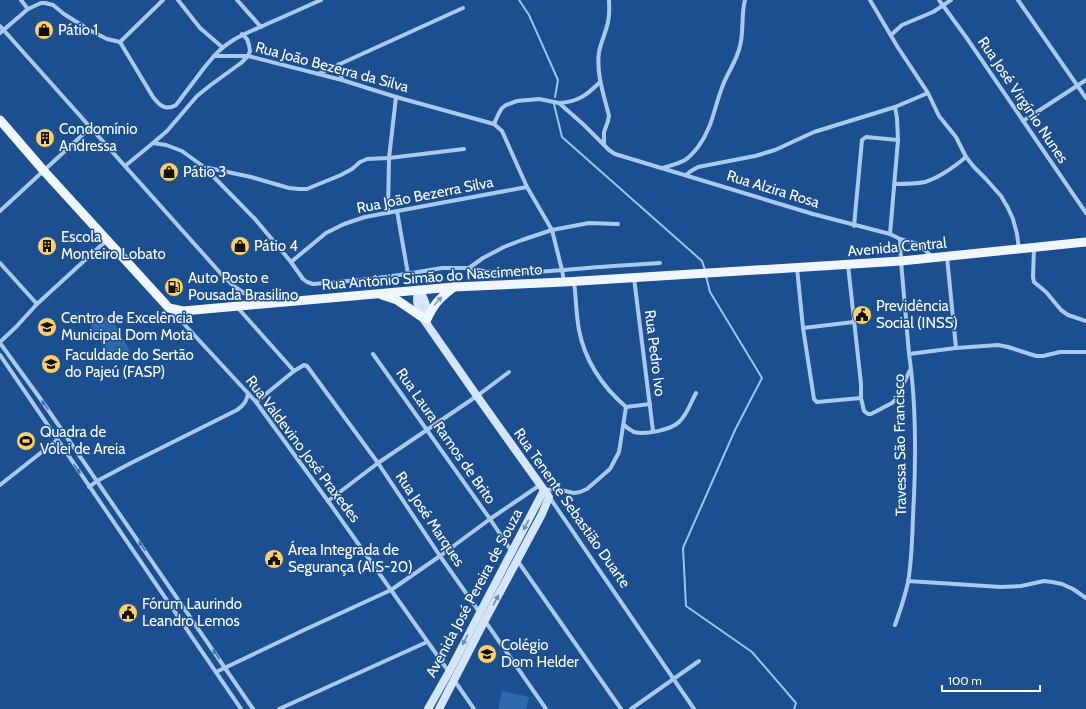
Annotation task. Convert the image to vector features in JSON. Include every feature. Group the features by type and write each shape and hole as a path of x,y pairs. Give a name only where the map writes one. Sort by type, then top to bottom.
{"main road":[{"path":"0,120 44,171 169,308"},
{"name":"Avenida Central","path":"698,274 901,261 1086,242"},
{"name":"Rua Antônio Simão do Nascimento","path":"169,308 183,311 454,287 698,274"},
{"path":"378,294 397,300 426,320 437,301 454,287"}],"street":[{"path":"21,0 28,9"},
{"path":"120,42 163,0"},
{"path":"178,0 200,28 222,47"},
{"path":"237,0 261,27"},
{"path":"0,34 28,9 41,3 53,5 91,31 107,39 120,42 158,104 163,107 172,107 176,105 200,72 222,47 233,39 321,0"},
{"path":"604,145 604,132 608,121 608,116 599,71 600,50 610,12 609,0"},
{"path":"661,168 684,160 693,153 709,129 723,85 738,54 742,35 745,0"},
{"path":"870,0 897,46 928,93 940,116 956,138 966,157 1001,196 1013,219 1019,250"},
{"name":"Rua José Virgínio Nunes","path":"939,0 963,32 1086,214"},
{"path":"891,35 902,24 934,12 950,0"},
{"path":"1018,0 1086,98"},
{"path":"318,74 463,8"},
{"path":"0,26 223,276 235,287 261,304"},
{"path":"126,166 167,131 197,96 248,56 250,51 249,45 242,34"},
{"name":"Rua João Bezerra da Silva","path":"214,56 248,56 342,80 396,97 494,124 502,130 527,187"},
{"path":"339,64 342,80"},
{"path":"1023,120 1086,80"},
{"path":"494,124 502,108 511,103 539,99 568,102 584,96 600,82"},
{"path":"686,175 698,167 755,156 775,150 814,132 895,106 928,93"},
{"path":"388,213 389,158 396,97"},
{"name":"Rua Alzira Rosa","path":"559,102 615,154 854,226 890,234 900,239 918,244 933,258"},
{"path":"890,234 898,140 895,106"},
{"path":"0,211 91,127"},
{"path":"854,226 862,140 866,137 898,140"},
{"path":"153,143 166,145 182,151 204,167 255,219 291,262 303,279 313,284 361,280 442,268 469,268 488,272 546,272 660,263"},
{"path":"204,167 232,172 289,188 307,189 342,175 363,160 464,149"},
{"path":"894,184 924,182 935,178 966,157"},
{"path":"527,187 552,230 564,282"},
{"name":"Rua João Bezerra Silva","path":"291,262 326,233 344,224 365,217 527,187"},
{"path":"397,211 408,274"},
{"path":"469,268 483,258 504,247 552,230 589,223 618,224"},
{"name":"Travessa São Francisco","path":"895,625 902,606 911,560 915,466 911,368 900,239"},
{"path":"107,240 37,304 0,343 42,401 253,709"},
{"path":"1034,248 1034,282 1046,292 1060,310 1068,315 1086,321"},
{"path":"947,257 956,348"},
{"path":"0,262 37,304"},
{"path":"848,265 861,384 861,398 864,411 871,414 892,403 900,393 911,368"},
{"path":"797,268 803,328 814,399 817,402 861,398"},
{"name":"Rua Pedro Ivo","path":"634,277 653,432"},
{"path":"574,281 579,329 586,354 595,370 606,387 617,400 626,407 650,404"},
{"name":"Rua Tenente Sebastião Duarte","path":"418,290 418,309 477,396 546,490 694,709"},
{"path":"236,306 294,371 256,402"},
{"name":"Rua Valdevino José Praxedes","path":"169,308 256,402 328,500 449,672"},
{"path":"803,328 854,322"},
{"path":"909,354 956,348 998,345 1036,356 1060,352 1086,352"},
{"name":"Rua Laura Ramos de Brito","path":"373,354 512,552"},
{"path":"0,355 242,709"},
{"name":"Rua José Marques","path":"294,371 304,365 307,366 378,463 440,556 546,709"},
{"path":"328,500 378,463 427,431 509,372"},
{"path":"89,487 97,481 237,410 246,402 248,393"},
{"path":"624,425 628,429 640,433 653,432 674,426 685,414 696,393"},
{"path":"216,672 391,590 490,519 546,490 556,489 574,493 587,489 610,469 619,452 626,407"},
{"path":"0,485 57,440"},
{"name":"Avenida José Pereira de Souza","path":"428,709 546,490"},
{"name":"Avenida José Pereira de Souza","path":"439,709 544,510 546,490"},
{"path":"517,559 621,709"},
{"path":"908,581 1001,587 1020,586 1044,581 1062,584 1073,589 1086,598"},
{"path":"279,709 427,642"},
{"path":"631,709 699,661"},
{"path":"454,680 474,709"}],"shaded area":[{"path":"109,314 130,351 112,362 90,324"},
{"name":"Quadra de Vôlei de Areia","path":"30,432 36,441 22,450 16,442"},
{"path":"502,691 529,697 526,709 498,709"}],"waterway":[{"path":"519,0 529,15 558,80 555,97"},
{"path":"554,104 562,137 702,261 705,270"},
{"path":"706,276 710,292 762,378 735,430 683,548 686,606 752,652 796,703 794,709"}],"place":[{"name":"Pátio 1","path":"44,30"},
{"name":"Condomínio Andressa","path":"45,138"},
{"name":"Pátio 3","path":"169,172"},
{"name":"Escola Monteiro Lobato","path":"47,246"},
{"name":"Pátio 4","path":"240,246"},
{"name":"Auto Posto e Pousada Brasilino","path":"174,287"},
{"name":"Previdência Social (INSS)","path":"862,315"},
{"name":"Centro de Excelência Municipal Dom Mota","path":"47,327"},
{"name":"Faculdade do Sertão do Pajeú (FASP)","path":"51,364"},
{"name":"Quadra de Vôlei de Areia","path":"26,441"},
{"name":"Área Integrada de Segurança (AIS-20)","path":"274,559"},
{"name":"Fórum Laurindo Leandro Lemos","path":"128,613"},
{"name":"Colégio Dom Helder","path":"487,654"}]}
